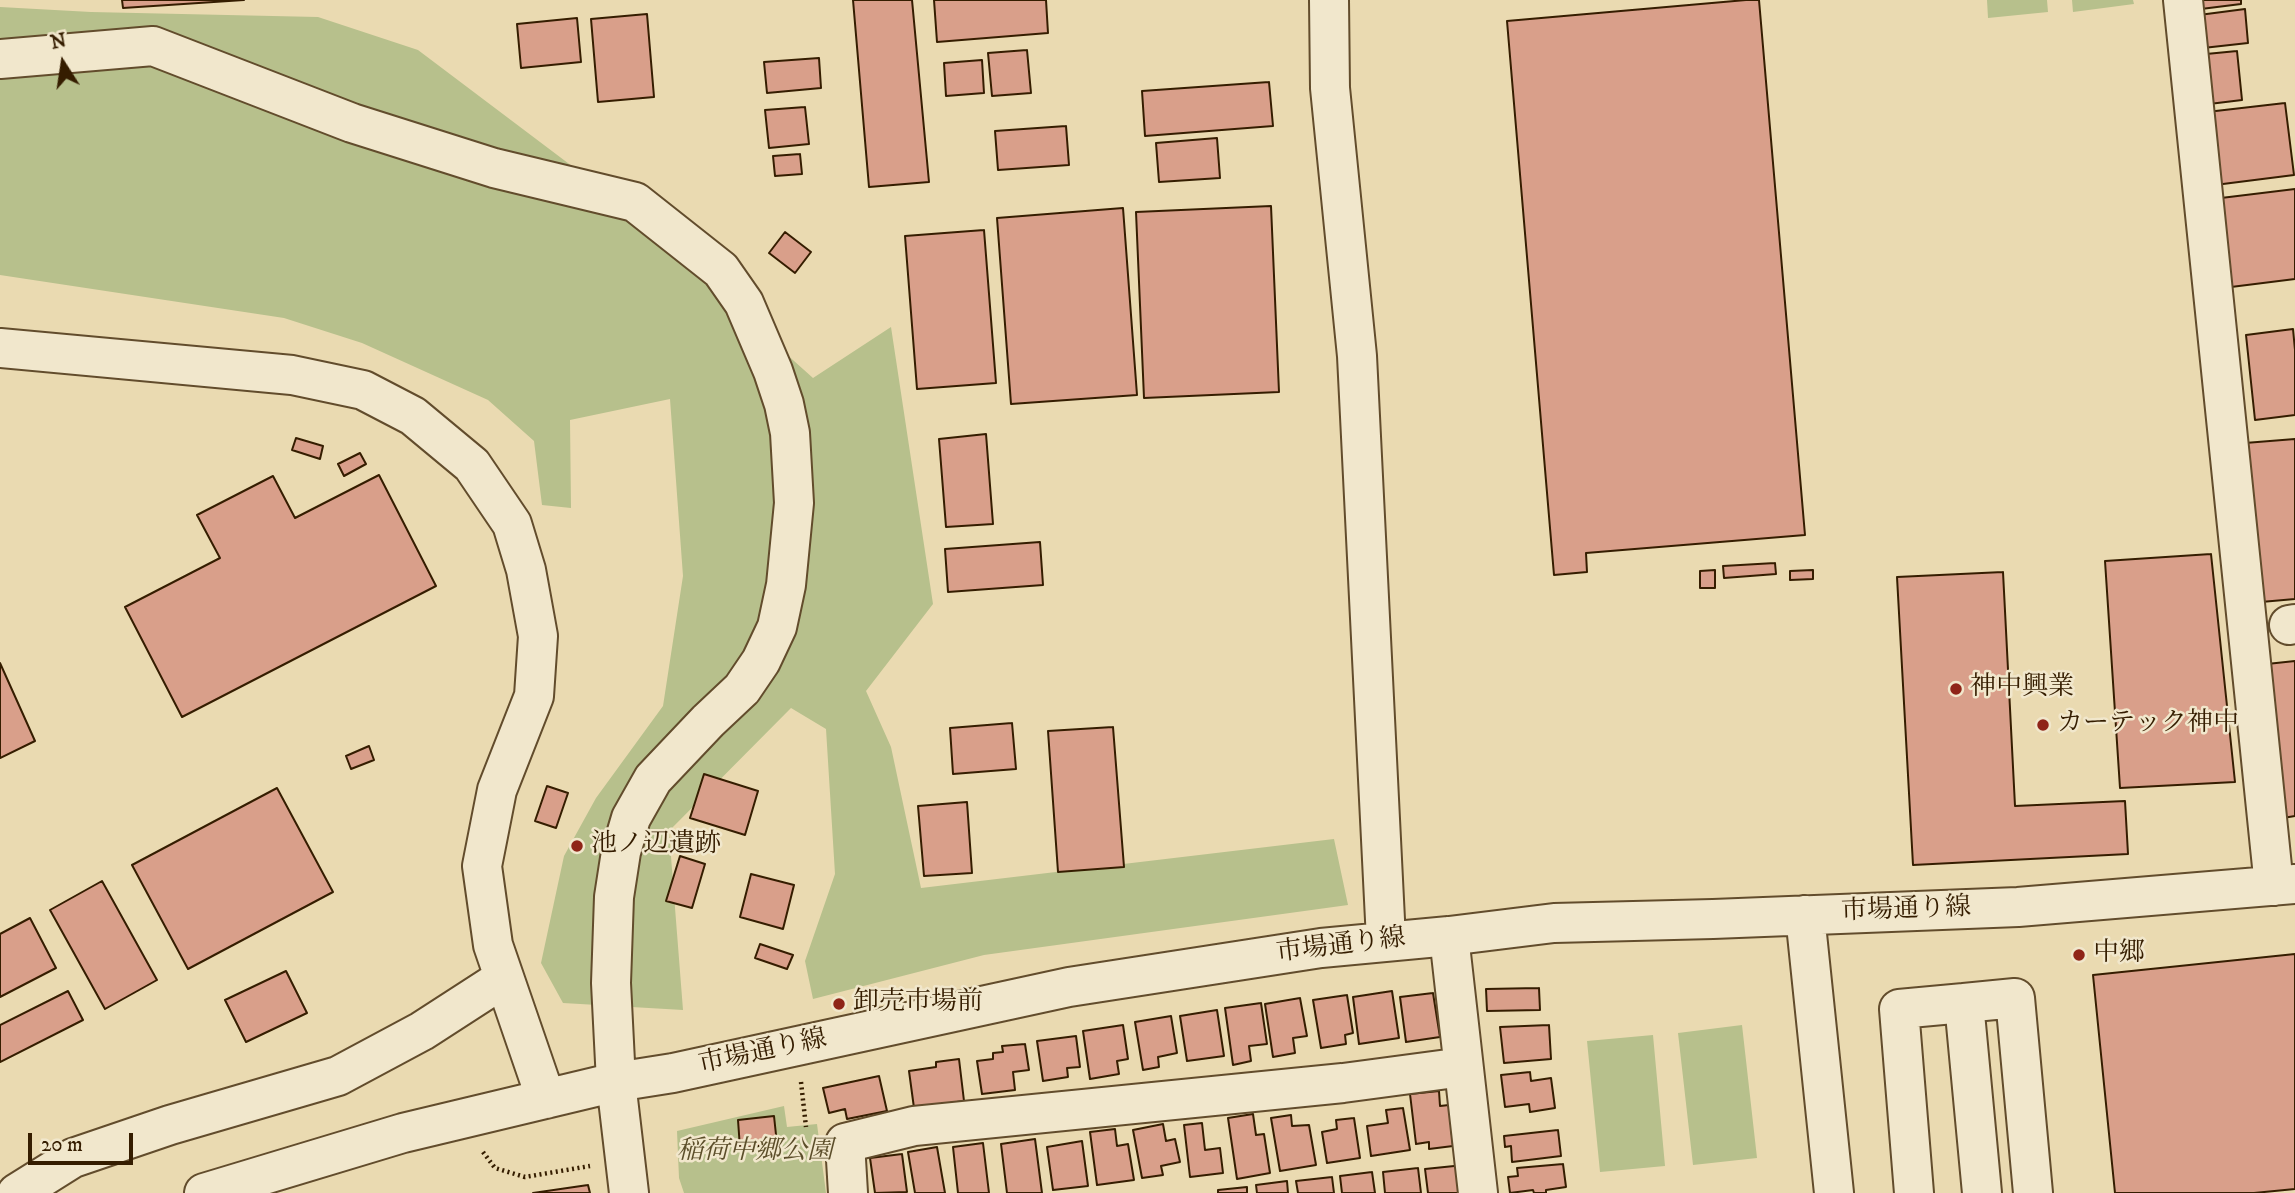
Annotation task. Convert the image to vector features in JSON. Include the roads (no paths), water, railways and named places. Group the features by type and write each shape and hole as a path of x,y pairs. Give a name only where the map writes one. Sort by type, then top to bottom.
{"street":[{"path":"1329,0 1331,88 1357,356 1387,940"},
{"path":"2183,0 2284,885"},
{"path":"0,59 153,46 352,123 494,168 635,202 721,270 744,303 773,371 790,433 794,503 786,585 776,628 761,661 742,689 653,779 631,818 621,852 614,897 611,983 616,1082 629,1193"},
{"path":"0,348 292,375 363,390 413,416 472,465 512,524 526,570 538,636 534,696 497,790 482,866 493,945 546,1099"},
{"name":"市場通り線","path":"204,1193 403,1133 616,1082 673,1073 1069,987 1321,948 1554,923 2018,906 2284,885"},
{"path":"1805,915 1834,1193"},
{"path":"1449,936 1478,1193"},
{"path":"17,1193 73,1158 170,1125 338,1076 422,1031 504,978"},
{"path":"1914,1193 1899,1009 2015,998 2032,1193"},
{"path":"1964,1003 1982,1193"},
{"path":"848,1193 845,1143 914,1126 1343,1083 1463,1067"}],"place":[{"name":"神中興業","path":"1956,689"},
{"name":"カーテック神中","path":"2043,725"},
{"name":"池ノ辺遺跡","path":"577,846"},
{"name":"中郷","path":"2079,955"},
{"name":"卸売市場前","path":"839,1004"}],"park label":[{"name":"稲荷中郷公園","path":"755,1153"}]}
